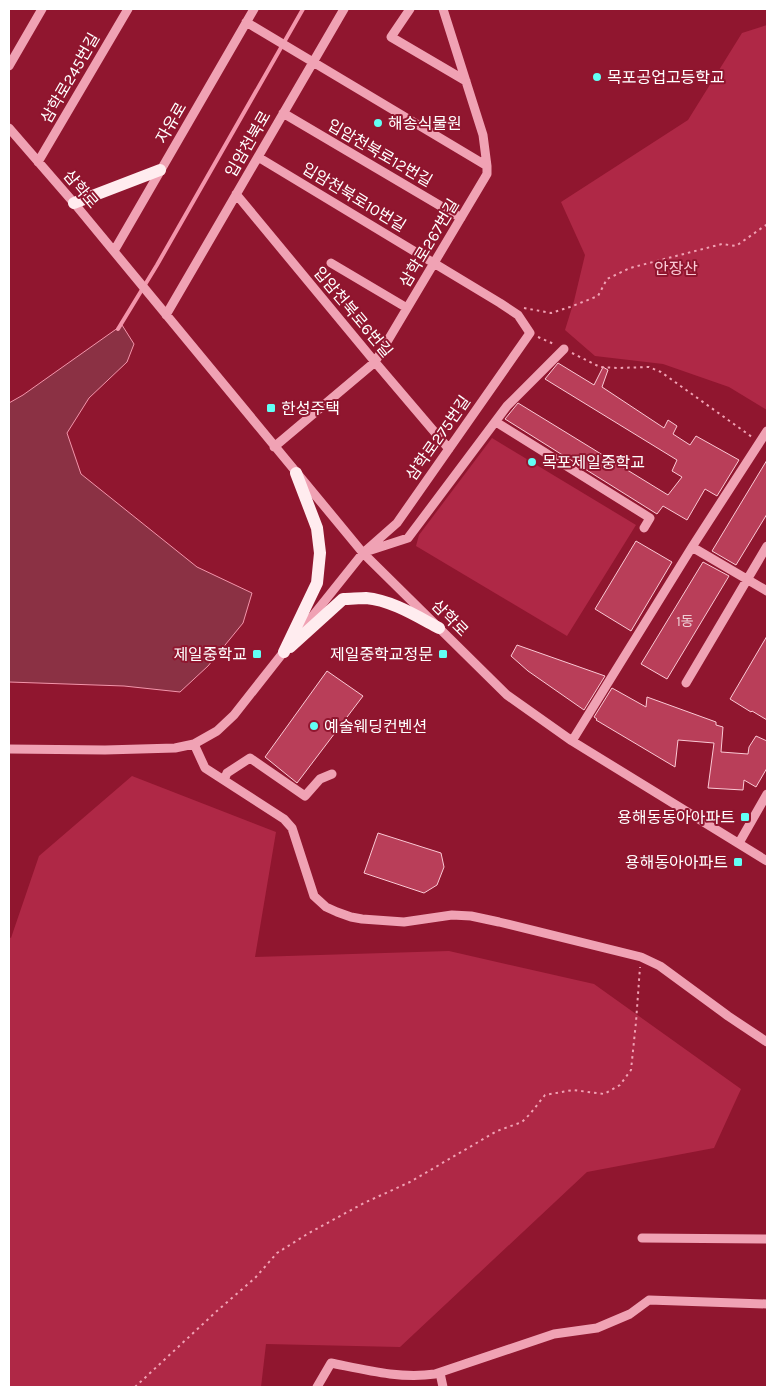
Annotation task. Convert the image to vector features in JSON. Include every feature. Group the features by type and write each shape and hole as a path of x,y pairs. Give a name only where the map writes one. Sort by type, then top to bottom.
{"main road":[{"path":"74,203 160,170"},
{"path":"284,652 317,583 320,553 317,528 296,473"},
{"path":"284,652 343,599 368,598 385,603 412,613 439,628"}],"street":[{"path":"9,66 42,9"},
{"name":"삼학로245번길","path":"38,162 128,9"},
{"name":"자유로","path":"114,251 254,9"},
{"name":"입암천북로","path":"166,315 344,9"},
{"path":"410,9 391,37 466,81"},
{"name":"삼학로267번길","path":"274,447 375,362 487,174 483,135 442,9"},
{"path":"246,22 487,166"},
{"name":"입암천북로12번길","path":"283,113 461,218"},
{"name":"삼학로","path":"9,128 130,270 362,553 507,695 572,741 767,861"},
{"name":"입암천북로10번길","path":"258,157 518,315 530,333"},
{"name":"입암천북로6번길","path":"236,194 449,449"},
{"path":"331,263 407,308"},
{"name":"삼학로275번길","path":"9,749 105,750 175,748 194,744 217,732 234,715 362,553 397,524 530,333"},
{"path":"362,553 408,538 507,406 564,349"},
{"path":"496,422 650,518 644,528"},
{"path":"572,741 692,547 767,431"},
{"path":"686,683 767,546"},
{"path":"692,547 767,591"},
{"path":"194,744 206,768 284,819 292,828 314,896 337,912 362,919 404,922 452,915 471,916 641,957 660,966 767,1042"},
{"path":"224,780 227,773 250,758 305,796 320,779 332,774"},
{"path":"739,843 767,794"},
{"path":"642,1238 767,1239"},
{"path":"317,1387 331,1363 399,1376 421,1376 440,1373 554,1334 597,1328 630,1314 649,1300 767,1304"},
{"path":"440,1373 443,1387"}],"path":[{"path":"518,315 525,308 551,312 570,307 598,296 607,279 630,268 722,244 736,246 767,226"},
{"path":"530,333 600,367 649,367 661,372 760,443"},
{"path":"135,1387 255,1278 277,1253 364,1203 410,1182 497,1131 522,1122 545,1095 573,1090 604,1094 620,1085 631,1070 641,957"}],"green space":[{"name":"안장산","path":"767,25 767,410 729,387 663,364 595,356 565,330 585,255 561,202 688,120 742,33"},
{"path":"492,438 636,525 567,636 416,546 419,535"},
{"path":"132,776 276,832 255,957 449,951 594,984 741,1089 714,1148 587,1172 400,1347 266,1344 261,1387 9,1387 9,937 11,938 39,856"}],"shaded area":[{"path":"122,325 134,344 127,362 89,398 67,433 81,474 197,567 252,593 243,623 208,666 180,692 124,686 9,682 9,403"}],"building":[{"path":"558,363 594,385 603,367 608,370 602,387 664,428 668,420 677,426 673,434 690,445 696,436 739,460 717,496 705,489 687,520 663,506 657,514 505,419 518,403 668,495 682,477 672,471 677,460 545,379"},
{"path":"767,460 767,514 736,565 712,551"},
{"path":"636,541 672,562 631,631 595,609"},
{"path":"703,562 729,576 667,679 641,664"},
{"path":"767,636 767,720 730,699"},
{"path":"517,645 605,676 584,710 528,671 511,656"},
{"name":"예술웨딩컨벤션","path":"327,671 363,696 297,783 265,757"},
{"path":"612,688 646,707 647,697 716,722 716,725 723,727 721,752 748,754 749,747 756,736 767,741 767,768 756,787 744,780 743,790 708,788 714,743 678,740 675,767 596,720 594,717"},
{"path":"378,833 441,853 444,867 437,885 424,893 364,873"}],"waterway":[{"path":"118,329 157,265 303,9"}],"place":[{"name":"목포공업고등학교","path":"597,77"},
{"name":"해송식물원","path":"378,123"},
{"name":"한성주택","path":"271,408"},
{"name":"목포제일중학교","path":"532,462"},
{"name":"제일중학교","path":"257,654"},
{"name":"제일중학교정문","path":"443,654"},
{"name":"예술웨딩컨벤션","path":"314,726"},
{"name":"용해동동아아파트","path":"745,817"},
{"name":"용해동아아파트","path":"738,862"}]}
